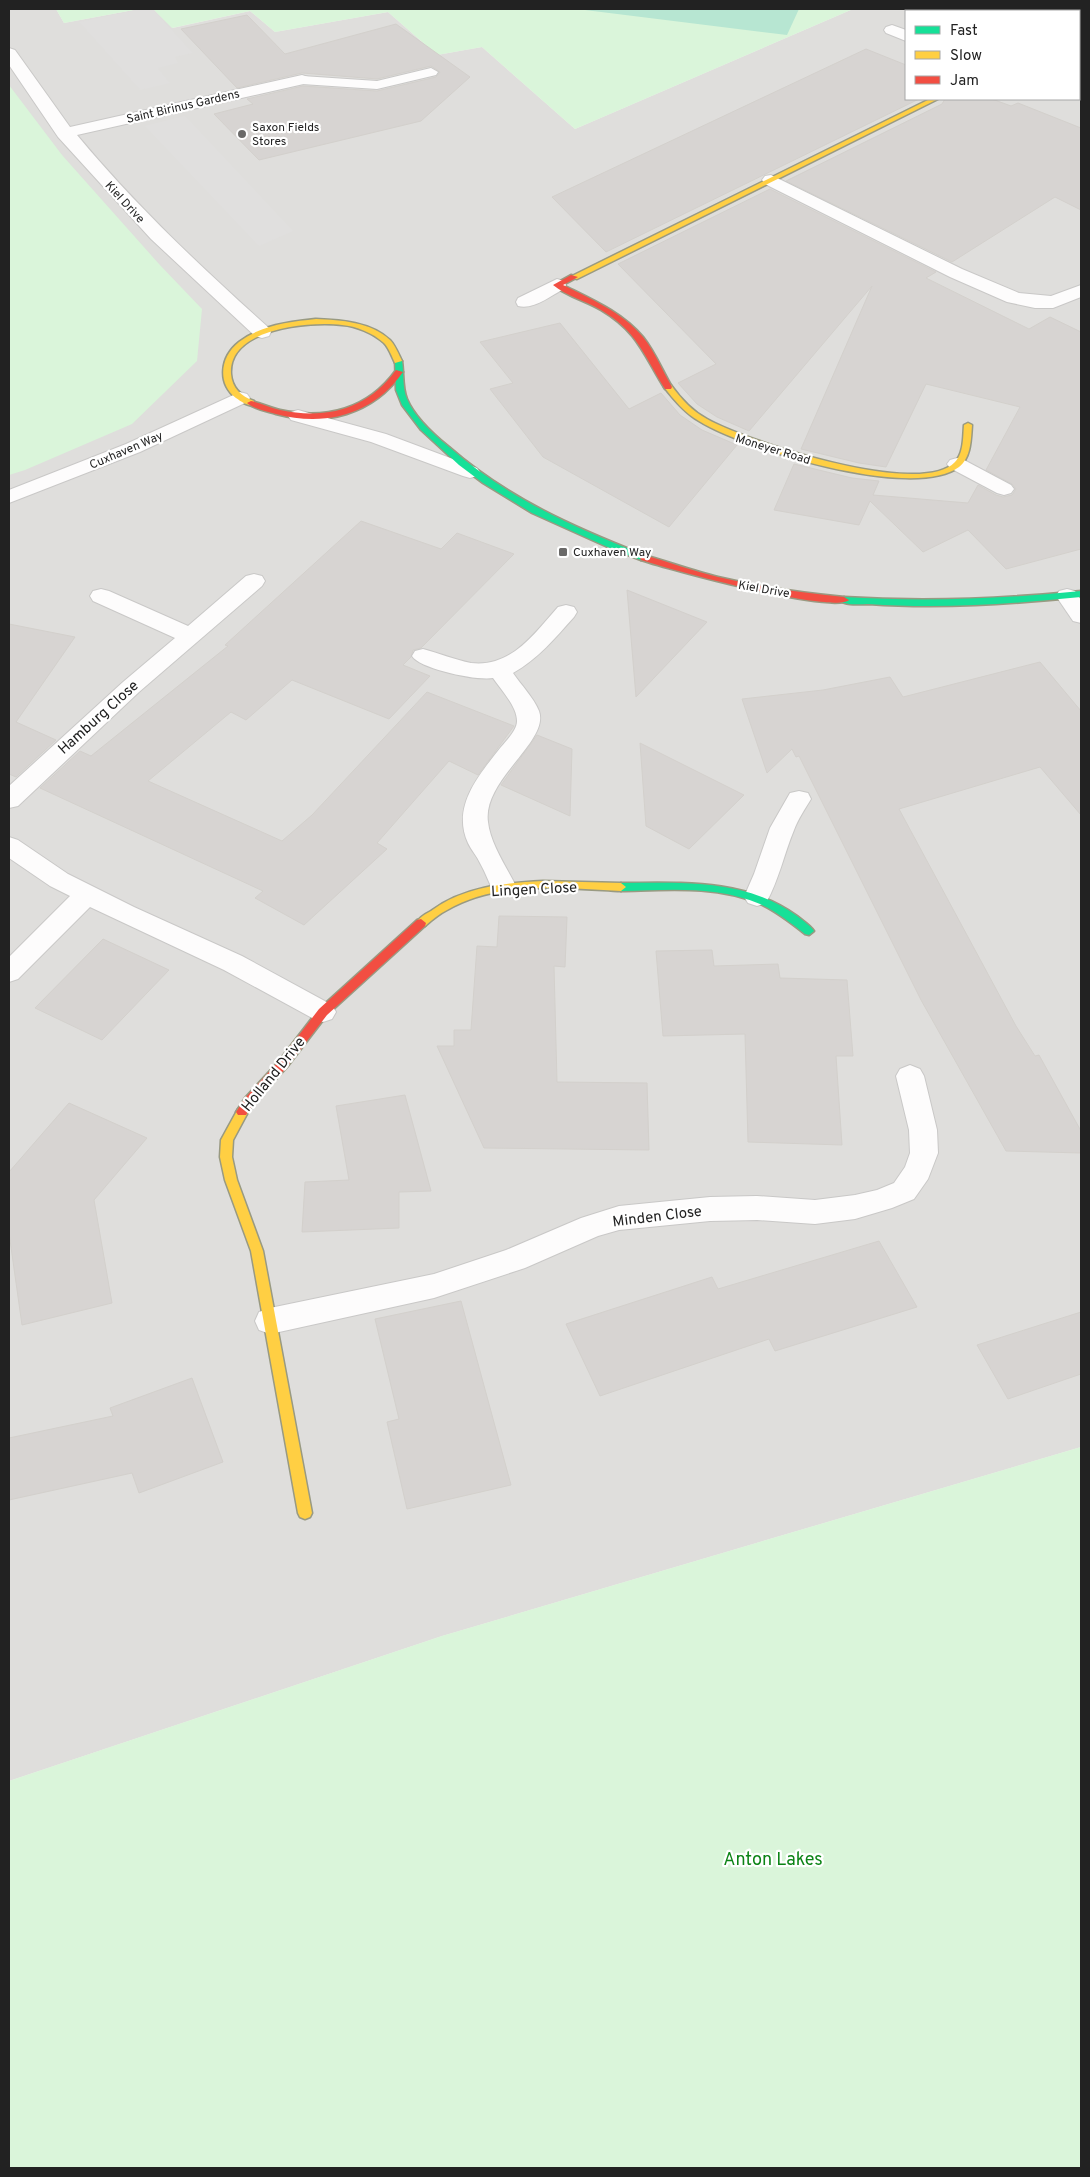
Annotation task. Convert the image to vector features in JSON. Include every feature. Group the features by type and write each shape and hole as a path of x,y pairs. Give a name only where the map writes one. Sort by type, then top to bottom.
{"street":[{"name":"Kiel Drive","path":"9,53 64,133 142,222 262,332"},
{"name":"Saint Birinus Gardens","path":"64,133 302,80"},
{"path":"526,302 933,100"},
{"path":"771,180 956,273 1014,298 1035,302 1053,302 1081,291"},
{"name":"Moneyer Road","path":"557,285 607,313 635,333 673,394 704,422 727,435 793,456 874,472 930,476 944,473 957,464"},
{"path":"317,321 346,323 367,329 387,341 398,355 399,372 385,392 364,405 327,415 298,416 258,407 240,398 227,379 227,362 236,350 253,336 262,332 299,322 317,321"},
{"name":"Kiel Drive","path":"399,372 402,394 407,407 470,472 521,504 568,529 667,566 750,587 846,602 959,606 1014,603 1074,595"},
{"name":"Cuxhaven Way","path":"9,497 133,448 240,398"},
{"name":"Kiel Drive","path":"298,416 377,437 421,453 448,466 470,472"},
{"path":"968,425 966,450 957,464 1004,489"},
{"name":"Hamburg Close","path":"9,800 190,636 254,581"},
{"path":"1074,595 1081,616"},
{"path":"100,596 190,636"},
{"path":"423,656 469,671 500,671 521,659 566,612"},
{"path":"500,671 527,711 529,723 521,738 488,780 478,799 476,820 480,842 492,861 504,888"},
{"path":"757,897 767,874 782,828 799,799"},
{"path":"9,846 38,867 86,895 232,963 323,1012"},
{"name":"Lingen Close","path":"323,1012 433,912 452,901 475,893 504,888 538,885 718,888 757,897 788,913 809,931"},
{"path":"9,972 86,895"},
{"name":"Holland Drive","path":"305,1514 257,1251 231,1180 226,1157 227,1140 235,1122 249,1101 283,1064 323,1012"},
{"name":"Minden Close","path":"270,1321 434,1286 515,1259 591,1226 619,1218 710,1209 757,1208 815,1212 855,1207 882,1200 904,1191 918,1171 924,1153 923,1130 910,1076"}],"lane":[{"path":"302,80 378,85 431,72"}],"shaded area":[{"path":"9,9 56,9 64,23 139,9 153,9 173,28 250,11 275,32 388,12 437,55 482,47 575,129 853,9 1081,9 1081,1447 442,1636 9,1781"},
{"path":"141,9 153,9 193,53 175,57 178,63 158,68 170,83 140,90 79,22"},
{"path":"185,116 293,231 259,246 145,126"}],"green space":[{"path":"56,9 139,9 64,23"},
{"path":"153,9 853,9 575,129 482,47 437,55 388,12 275,32 250,11 172,28"},
{"path":"577,9 799,9 787,35"},
{"path":"9,85 62,155 159,264 202,309 197,361 132,424 25,470 9,475"},
{"name":"Anton Lakes","path":"1081,1447 1081,2168 9,2168 9,1781 442,1636"}],"building":[{"path":"247,15 285,54 396,24 470,77 421,121 259,160 214,114 253,104 247,99 303,86 377,91 436,77 440,72 431,66 377,79 302,73 237,88 181,29"},
{"path":"866,49 905,65 905,100 917,100 606,252 552,197"},
{"path":"944,100 995,100 1011,106 1018,103 1081,128 1081,210 1055,197 952,262 786,181 942,104"},
{"path":"770,189 936,272 926,278 1029,329 1050,317 1081,332 1081,549 1006,569 968,530 923,552 870,501 859,525 774,510 794,464 852,478 879,481 873,495 968,503 978,485 996,495 1003,497 1012,495 1016,489 1012,484 986,470 1020,407 926,384 886,467 859,463 801,449 872,286 749,431 717,417 697,404 678,383 716,364 618,264"},
{"path":"560,323 629,409 661,393 680,415 702,430 737,445 669,527 543,457 490,389 513,383 480,342"},
{"path":"361,521 441,549 457,533 514,554 421,648 413,650 411,657 403,665 430,676 389,719 292,680 246,720 231,712 148,781 282,841 312,815 427,692 514,726 478,775 449,761 377,843 387,849 304,925 255,898 263,891 40,788 80,751 91,756 228,646 225,645"},
{"path":"627,590 707,622 636,697"},
{"path":"9,624 75,637 16,722 56,740 16,777 9,774"},
{"path":"1040,662 1081,711 1081,815 1040,767 899,809 1016,1026 1035,1056 1039,1055 1081,1131 1081,1153 1006,1151 921,1000 799,756 796,757 792,749 767,773 742,699 823,690 890,677 903,697"},
{"path":"537,735 572,749 570,816 501,785"},
{"path":"640,743 744,795 689,849 646,826"},
{"path":"499,916 567,917 565,967 554,966 557,1082 647,1083 649,1150 484,1148 437,1046 454,1046 454,1030 471,1030 477,946 497,947"},
{"path":"103,939 169,970 102,1040 35,1008"},
{"path":"712,950 714,966 778,964 780,978 847,980 853,1056 836,1056 842,1145 748,1142 745,1034 663,1036 656,951"},
{"path":"405,1095 431,1191 399,1192 399,1228 302,1232 305,1182 349,1180 336,1106"},
{"path":"69,1103 147,1138 94,1200 112,1303 22,1325 9,1233 9,1172"},
{"path":"879,1241 917,1307 775,1351 769,1339 600,1396 566,1324 712,1277 718,1289"},
{"path":"461,1301 511,1485 407,1509 387,1422 399,1419 375,1319"},
{"path":"1081,1312 1081,1374 1008,1399 977,1345"},
{"path":"192,1378 223,1462 139,1493 132,1473 9,1500 9,1438 113,1416 110,1408"}],"traffic: fast":[{"path":"398,361 400,390 406,405 424,428 462,463 510,497 535,511 588,536 644,558"},
{"path":"844,600 963,603 1081,594"},
{"path":"621,887 697,887 720,889 742,894 764,902 786,914 809,931"}],"traffic: slow":[{"path":"574,277 933,100"},
{"path":"251,403 239,396 229,385 227,376 228,361 241,345 261,332 287,324 316,321 344,323 369,330 388,342 398,361"},
{"path":"668,387 693,414 726,432 791,455 867,472 902,476 932,474 954,467 964,454 968,425"},
{"path":"421,923 442,907 466,896 490,890 516,886 543,885 621,887"},
{"path":"242,1112 227,1140 226,1157 231,1180 257,1251 305,1513"}],"traffic: jam":[{"path":"574,277 557,285 602,308 633,330 649,352 668,387"},
{"path":"251,403 281,413 314,416 331,415 361,406 375,398 399,372"},
{"path":"644,558 718,580 793,594 844,600"},
{"path":"242,1112 249,1101 283,1064 323,1012 421,923"}],"place":[{"name":"Saxon Fields Stores","path":"242,134"},
{"name":"Cuxhaven Way","path":"563,552"}]}
